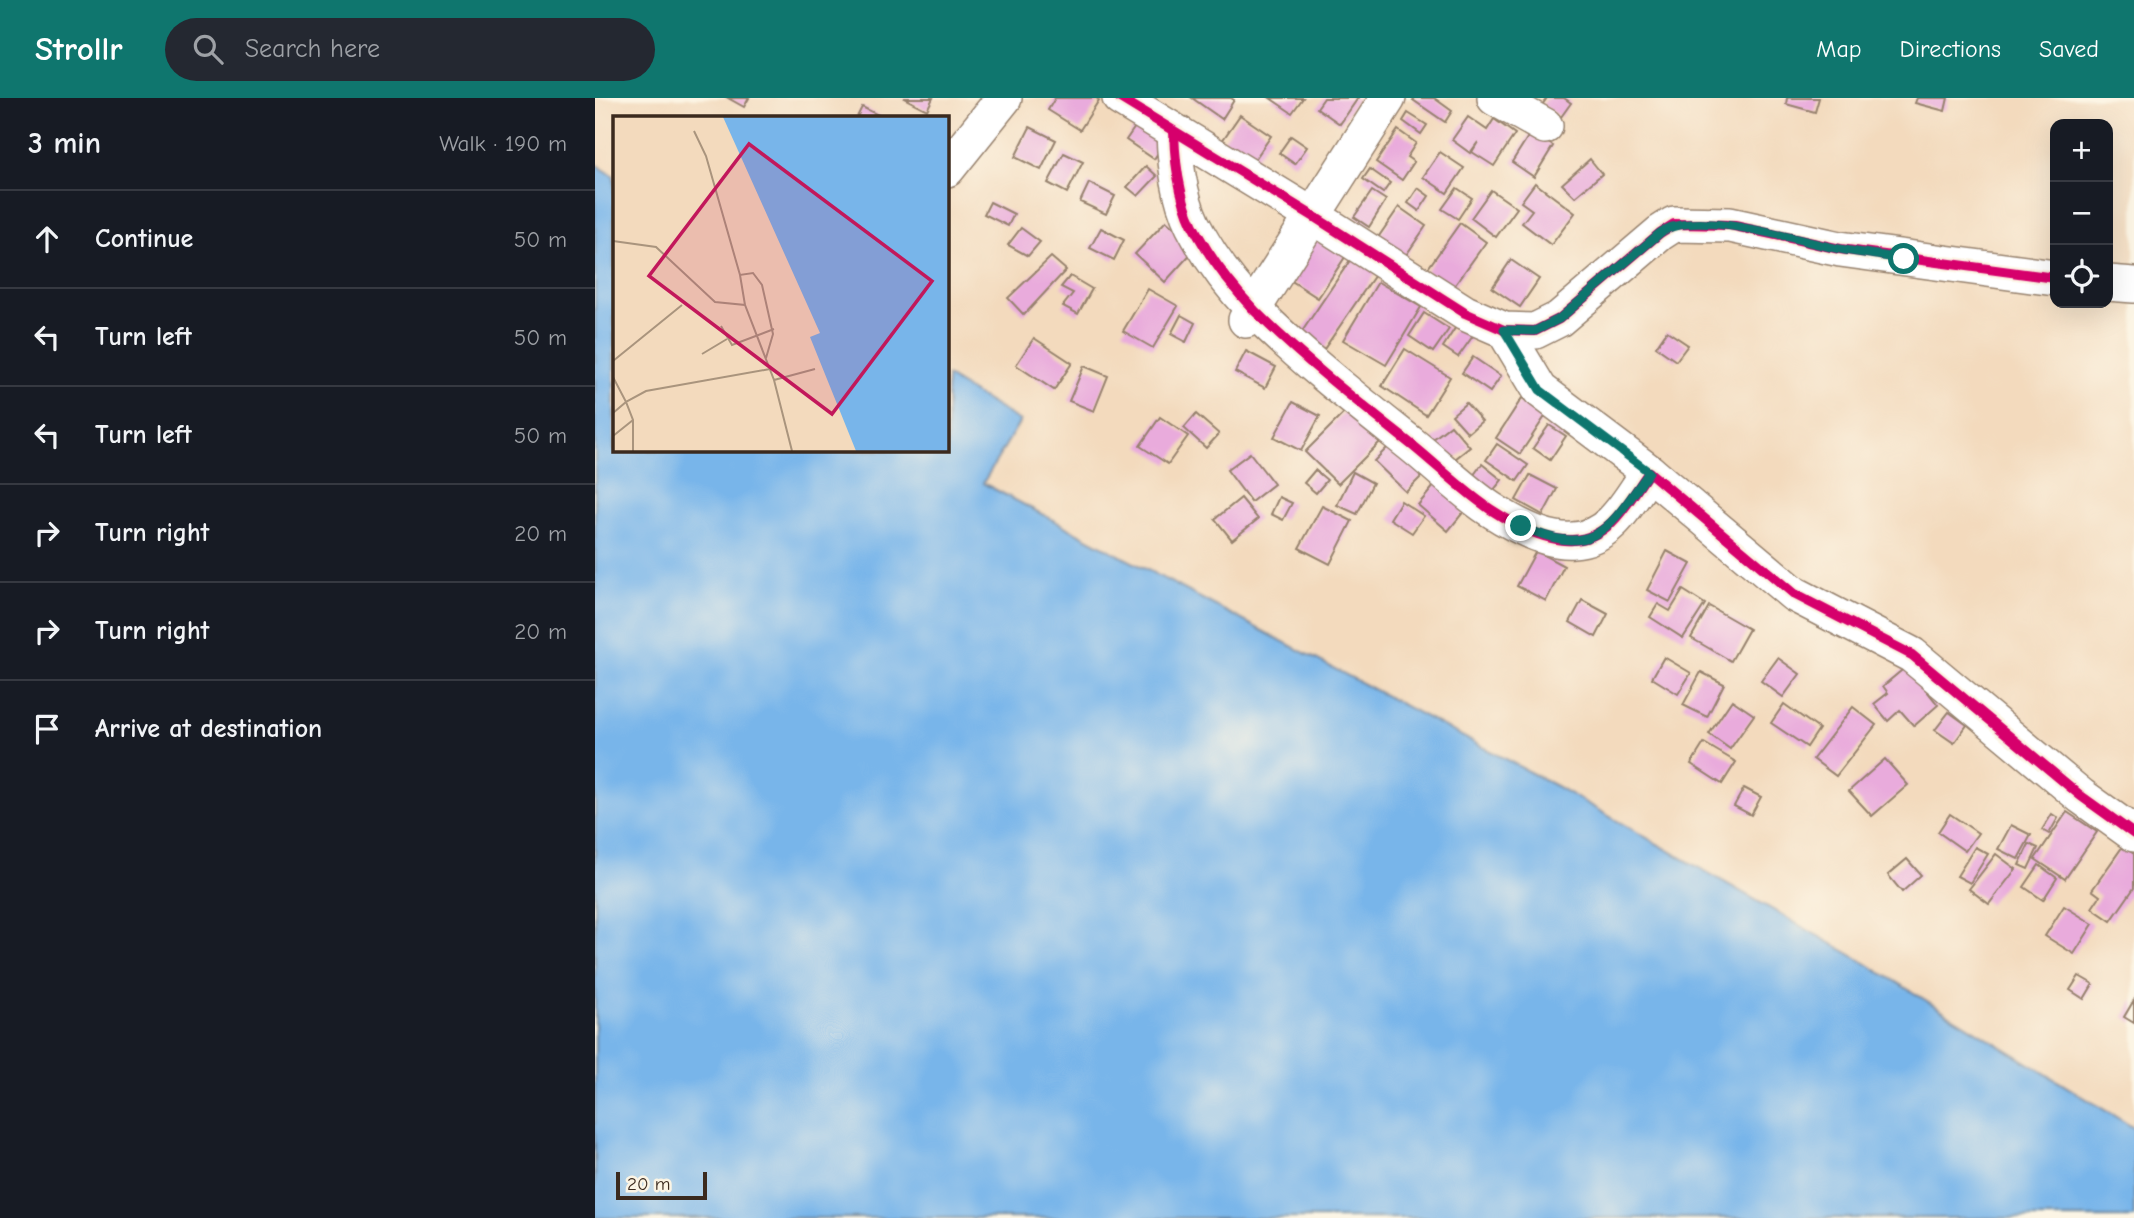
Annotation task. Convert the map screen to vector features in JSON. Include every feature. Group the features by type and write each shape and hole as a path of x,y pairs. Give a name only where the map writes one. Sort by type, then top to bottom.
{"street":[{"path":"949,167 1004,98"},
{"path":"1120,98 1465,313 1504,330 1535,331 1559,319 1674,224 1730,225 1866,253 2050,277"},
{"path":"1250,315 1388,98"},
{"path":"1496,98 1545,126"},
{"path":"1174,132 1175,161 1185,204 1196,232 1250,315 1490,509 1535,532 1557,539 1573,540 1600,533 1612,523 1649,472"},
{"path":"2113,283 2134,285"},
{"path":"1504,330 1540,390 1649,472 1794,594 1912,656 2081,796 2134,834"}],"water":[{"path":"595,164 613,175 613,452 949,452 949,378 1020,421 983,483 1556,786 1862,961 2134,1128 2134,1218 595,1218"}],"building":[{"path":"728,98 749,98 744,107"},
{"path":"904,98 933,98 927,110"},
{"path":"1055,98 1099,100 1080,130 1048,110"},
{"path":"1192,98 1231,98 1234,100 1222,119"},
{"path":"1270,98 1303,98 1292,113"},
{"path":"1324,98 1358,98 1340,124 1317,108"},
{"path":"1434,98 1452,111 1445,122 1413,100"},
{"path":"1547,98 1564,98 1571,103 1561,117 1542,105"},
{"path":"1787,98 1819,98 1815,112 1786,104"},
{"path":"1917,98 1948,98 1945,111 1915,103"},
{"path":"862,107 880,116 858,116"},
{"path":"1408,113 1427,125 1421,134 1403,121"},
{"path":"1240,115 1271,136 1253,162 1222,141"},
{"path":"1468,117 1487,130 1494,119 1515,134 1494,166 1472,152 1478,142 1470,153 1452,140"},
{"path":"1137,124 1165,142 1154,159 1126,140"},
{"path":"1030,127 1056,140 1041,170 1015,157"},
{"path":"1398,130 1416,143 1407,157 1414,162 1402,180 1376,162"},
{"path":"1531,132 1553,146 1534,177 1512,162"},
{"path":"1291,136 1307,147 1295,164 1279,153"},
{"path":"1440,152 1464,168 1447,193 1423,177"},
{"path":"1064,153 1083,162 1067,193 1048,183"},
{"path":"1590,159 1602,174 1575,197 1562,184"},
{"path":"1146,166 1157,176 1138,196 1127,187"},
{"path":"1370,169 1390,183 1383,193 1363,179"},
{"path":"1089,183 1115,196 1106,214 1080,202"},
{"path":"1535,183 1575,213 1551,245 1522,223 1532,210 1521,202"},
{"path":"1418,188 1429,196 1419,211 1408,203"},
{"path":"1457,188 1472,198 1458,219 1442,209"},
{"path":"1491,190 1517,208 1496,237 1471,218"},
{"path":"1372,191 1386,200 1369,227 1354,217"},
{"path":"990,202 1014,214 1008,226 984,214"},
{"path":"1399,207 1426,226 1402,261 1375,242"},
{"path":"1166,221 1196,248 1165,282 1135,254"},
{"path":"1320,223 1353,245 1318,298 1284,276"},
{"path":"1460,223 1486,242 1452,289 1426,271"},
{"path":"1021,228 1040,242 1028,256 1008,245"},
{"path":"1101,228 1124,240 1114,260 1090,248"},
{"path":"1357,250 1381,266 1322,352 1299,336"},
{"path":"1051,257 1066,270 1024,315 1008,298"},
{"path":"1511,260 1539,279 1520,307 1492,288"},
{"path":"1070,276 1092,289 1078,314 1063,306 1073,293 1061,287"},
{"path":"1378,282 1421,307 1386,365 1343,340"},
{"path":"1148,289 1178,306 1153,348 1123,331"},
{"path":"1424,313 1449,329 1433,352 1409,336"},
{"path":"1181,315 1195,323 1186,342 1171,334"},
{"path":"1459,322 1475,333 1458,357 1443,347"},
{"path":"1667,331 1688,345 1676,361 1656,347"},
{"path":"1034,338 1072,363 1054,390 1016,365"},
{"path":"1405,349 1450,377 1426,415 1382,386"},
{"path":"1246,351 1276,367 1265,388 1235,372"},
{"path":"1473,357 1501,376 1490,392 1462,373"},
{"path":"1084,366 1108,376 1094,411 1069,401"},
{"path":"1522,398 1546,415 1520,454 1496,438"},
{"path":"1293,402 1320,416 1301,451 1274,437"},
{"path":"1466,403 1482,421 1468,433 1452,415"},
{"path":"1353,404 1386,436 1338,484 1305,452"},
{"path":"1196,414 1219,434 1206,448 1184,428"},
{"path":"1160,417 1188,436 1168,464 1140,446"},
{"path":"1451,425 1470,447 1451,462 1432,440"},
{"path":"1549,425 1566,436 1550,460 1533,448"},
{"path":"1394,441 1426,472 1406,492 1374,461"},
{"path":"1497,444 1528,465 1517,481 1486,460"},
{"path":"1250,453 1274,484 1251,502 1227,470"},
{"path":"1482,464 1502,480 1489,496 1470,480"},
{"path":"1315,470 1327,480 1316,493 1304,483"},
{"path":"1353,472 1373,483 1357,514 1337,505"},
{"path":"1530,475 1557,489 1543,515 1516,500"},
{"path":"1440,479 1470,504 1448,531 1418,505"},
{"path":"1279,497 1292,503 1283,520 1271,514"},
{"path":"1241,498 1258,519 1232,540 1215,519"},
{"path":"1401,501 1424,516 1412,533 1390,519"},
{"path":"1322,506 1352,521 1330,564 1299,548"},
{"path":"1536,551 1564,566 1546,601 1517,586"},
{"path":"1667,551 1691,564 1670,602 1647,590"},
{"path":"1683,590 1705,604 1683,638 1650,617 1658,604 1670,611"},
{"path":"1582,600 1608,614 1596,637 1570,622"},
{"path":"1709,606 1749,629 1731,661 1691,638"},
{"path":"1664,657 1691,673 1678,694 1652,678"},
{"path":"1778,658 1800,674 1783,697 1761,681"},
{"path":"1907,666 1938,705 1914,726 1900,710 1888,721 1874,704 1888,693 1883,686"},
{"path":"1701,672 1724,684 1707,717 1683,705"},
{"path":"1732,700 1754,715 1730,749 1709,734"},
{"path":"1784,704 1819,729 1807,747 1771,723"},
{"path":"1853,707 1876,725 1836,776 1813,759"},
{"path":"1949,712 1967,725 1954,743 1935,730"},
{"path":"1704,743 1736,762 1722,784 1691,764"},
{"path":"1885,759 1908,785 1872,816 1849,791"},
{"path":"1744,788 1761,797 1751,815 1734,806"},
{"path":"2067,812 2097,832 2065,879 2035,859"},
{"path":"1950,814 1978,833 1965,851 1938,832"},
{"path":"2052,814 2058,818 2049,834 2042,830"},
{"path":"2011,825 2031,835 2018,859 1998,849"},
{"path":"2029,844 2038,848 2028,869 2019,865"},
{"path":"2123,846 2134,854 2134,888 2111,921 2092,908 2100,896 2092,890"},
{"path":"1975,847 1988,854 1970,883 1957,876"},
{"path":"1996,854 2016,869 1989,904 1969,889"},
{"path":"1907,859 1921,875 1902,892 1888,875"},
{"path":"2039,865 2057,878 2043,900 2024,887"},
{"path":"2064,906 2093,924 2074,954 2045,936"},
{"path":"2079,976 2093,984 2084,999 2070,990"},
{"path":"2134,1000 2134,1023 2124,1017"}],"cycle path":[{"path":"1120,98 1465,313 1504,330 1535,331 1559,319 1674,224 1730,225 1840,249 2050,277"},
{"path":"1174,132 1177,172 1187,211 1204,245 1231,284 1255,311 1312,364 1480,502 1541,535 1563,540 1587,538 1609,525 1618,516 1649,472 1794,594 1912,655 2081,796 2134,834"}],"route":[{"path":"1521,526 1557,539 1573,540 1600,533 1612,523 1649,472 1540,390 1504,330 1535,331 1559,319 1674,224 1730,225 1840,249 1904,259"}]}
